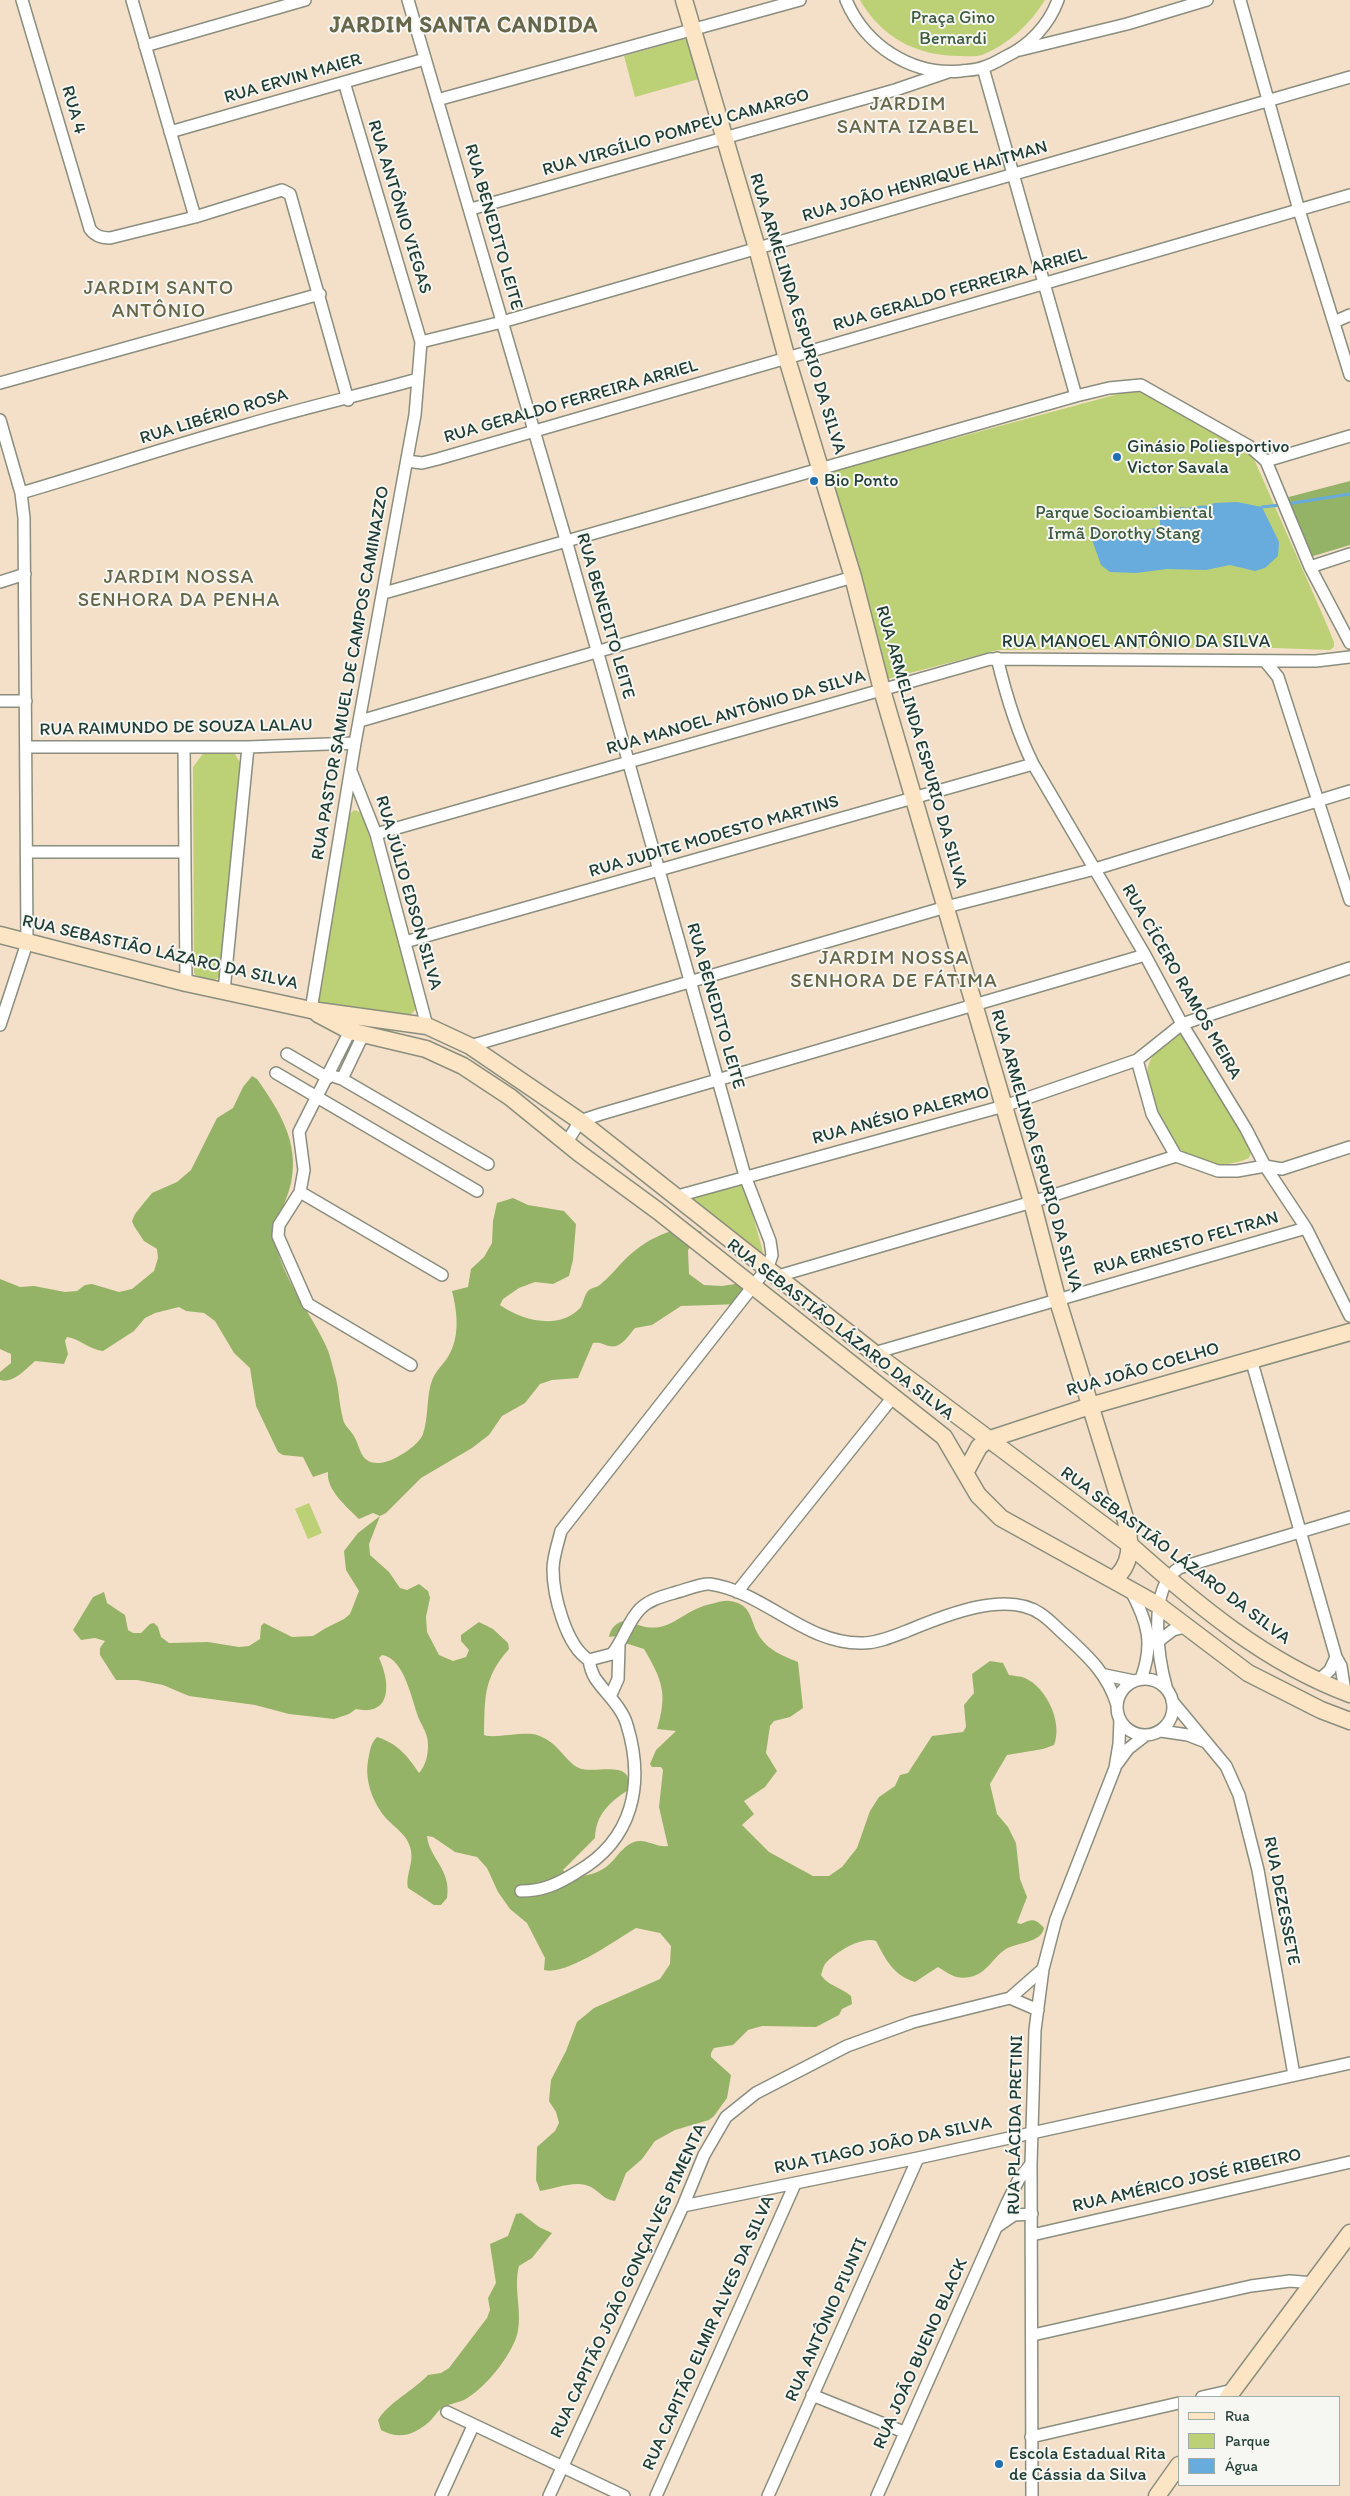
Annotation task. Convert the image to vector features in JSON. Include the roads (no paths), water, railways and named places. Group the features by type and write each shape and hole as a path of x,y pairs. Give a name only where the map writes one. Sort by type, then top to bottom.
{"street":[{"name":"RUA 4","path":"22,0 90,229 98,237 110,238 195,217"},
{"path":"132,0 195,217 282,190 290,194 320,294 348,400"},
{"path":"145,46 305,0"},
{"name":"RUA BENEDITO LEITE","path":"408,0 424,59 471,209 566,540 745,1176 770,1241 772,1255 769,1268"},
{"name":"RUA ARMELINDA ESPURIO DA SILVA","path":"684,0 757,248 787,359 822,468 882,690 1032,1202 1057,1298 1126,1520 1130,1546"},
{"path":"438,100 800,0"},
{"path":"846,0 852,15 870,38 893,56 920,68 948,72 983,68 1019,50 1127,24 1206,0"},
{"path":"1019,50 1040,31 1058,0"},
{"path":"1240,0 1299,210 1350,375"},
{"name":"RUA ERVIN MAIER","path":"170,132 424,59"},
{"path":"983,68 1015,175 1043,283 1076,396"},
{"name":"RUA VIRGÍLIO POMPEU CAMARGO","path":"471,209 895,90 948,72"},
{"name":"RUA JOÃO HENRIQUE HAITMAN","path":"421,342 502,322 1350,77"},
{"name":"RUA ANTÔNIO VIEGAS","path":"344,82 421,342"},
{"name":"RUA GERALDO FERREIRA ARRIEL","path":"406,462 422,463 1350,195"},
{"path":"0,383 320,294"},
{"path":"1334,322 1350,315"},
{"name":"RUA PASTOR SAMUEL DE CAMPOS CAMINAZZO","path":"316,1011 355,743 384,593 406,462 418,379 421,342"},
{"name":"RUA LIBÉRIO ROSA","path":"21,494 243,426 302,409 348,400 418,379"},
{"path":"384,593 1076,396 1108,388 1141,385 1250,446 1266,461 1310,567 1350,643"},
{"path":"0,420 21,494 24,518 27,852 27,943 0,1025"},
{"path":"1266,461 1350,436"},
{"path":"1310,567 1350,554"},
{"path":"0,582 25,574"},
{"path":"360,721 853,577"},
{"name":"RUA MANOEL ANTÔNIO DA SILVA","path":"376,834 628,761 998,658 1316,661 1350,657"},
{"name":"RUA CÍCERO RAMOS MEIRA","path":"998,658 1016,727 1033,764 1145,955 1182,1024 1246,1129 1265,1166 1306,1228 1350,1316"},
{"path":"1265,661 1278,677 1350,900"},
{"path":"0,701 26,701"},
{"name":"RUA RAIMUNDO DE SOUZA LALAU","path":"26,747 248,747 355,743"},
{"path":"184,747 186,983"},
{"path":"224,992 248,747"},
{"name":"RUA JUDITE MODESTO MARTINS","path":"405,942 1033,764"},
{"name":"RUA JÚLIO EDSON SILVA","path":"351,771 376,834 427,1026"},
{"path":"470,1046 690,980 946,908 1095,869 1317,802 1350,790"},
{"path":"27,852 185,852"},
{"name":"RUA SEBASTIÃO LÁZARO DA SILVA","path":"0,935 224,992 316,1011 427,1026 470,1046 516,1075 580,1122 674,1197 769,1268 874,1353 1130,1546 1167,1578 1259,1648 1317,1682 1347,1693"},
{"path":"567,1142 580,1122 717,1079 1145,955"},
{"path":"1182,1024 1350,968"},
{"name":"RUA SEBASTIÃO LÁZARO DA SILVA","path":"316,1011 356,1033 426,1050 463,1066 522,1105 944,1437 978,1496 1001,1518 1158,1605 1189,1626 1248,1673 1320,1710 1350,1721"},
{"name":"RUA ANÉSIO PALERMO","path":"674,1197 1004,1106 1137,1060 1182,1024"},
{"path":"356,1033 329,1076 299,1132 304,1170 300,1192 279,1225 278,1236 308,1304 411,1364"},
{"path":"342,1079 356,1033"},
{"path":"287,1054 329,1076 342,1079 488,1164"},
{"path":"1137,1060 1152,1114 1176,1156"},
{"path":"276,1073 477,1191"},
{"path":"1208,1743 1188,1735 1161,1731 1146,1735 1130,1731 1120,1719 1117,1704 1105,1675 1040,1613 1022,1606 979,1607 953,1613 888,1638 865,1644 844,1642 808,1630 737,1592 708,1584 657,1598 639,1610 619,1646 612,1654 589,1660 581,1656 570,1640 554,1586 553,1566 561,1531 749,1284 769,1268 1032,1202 1176,1156 1218,1171 1237,1171 1265,1166 1282,1169 1350,1147"},
{"path":"300,1192 442,1275"},
{"name":"RUA ERNESTO FELTRAN","path":"874,1353 1057,1298 1306,1228"},
{"name":"RUA JOÃO COELHO","path":"988,1440 1090,1406 1350,1332"},
{"path":"1251,1359 1299,1532 1336,1658 1341,1666 1347,1693"},
{"path":"737,1592 893,1397"},
{"path":"965,1473 979,1447 988,1440"},
{"path":"1102,1525 1112,1520 1120,1505"},
{"path":"1161,1731 1171,1718 1172,1701 1163,1675 1158,1605 1167,1578 1179,1568 1350,1517"},
{"path":"1113,1580 1127,1566 1130,1546"},
{"path":"1117,1704 1122,1690 1138,1680 1149,1652 1148,1635 1142,1611 1131,1591"},
{"path":"1160,1640 1173,1630 1189,1626"},
{"path":"610,1696 618,1679 619,1646"},
{"path":"1317,1682 1330,1670 1336,1658"},
{"path":"521,1892 537,1891 555,1886 596,1862 622,1831 633,1799 635,1761 627,1722 594,1676 589,1660"},
{"path":"1105,1675 1156,1681 1167,1690"},
{"name":"RUA DEZESSETE","path":"1172,1701 1226,1766 1238,1795 1250,1836 1288,2027 1294,2075"},
{"name":"RUA PLÁCIDA PRETINI","path":"1032,2496 1031,2164 1035,2030 1043,1969 1056,1919 1115,1768 1120,1744 1120,1719"},
{"name":"RUA PLÁCIDA PRETINI","path":"1115,1768 1128,1749 1146,1735"},
{"path":"1038,2010 1010,1998 1043,1969"},
{"name":"RUA CAPITÃO JOÃO GONÇALVES PIMENTA","path":"549,2496 683,2206 704,2155 726,2117 756,2093 847,2046 884,2031 1010,1998"},
{"name":"RUA TIAGO JOÃO DA SILVA","path":"683,2206 918,2158 1350,2063"},
{"name":"RUA ANTÔNIO PIUNTI","path":"768,2496 918,2158"},
{"name":"RUA AMÉRICO JOSÉ RIBEIRO","path":"1032,2234 1350,2162"},
{"name":"RUA JOÃO BUENO BLACK","path":"877,2496 904,2432 1019,2180 1031,2164"},
{"name":"RUA CAPITÃO ELMIR ALVES DA SILVA","path":"656,2496 794,2184"},
{"path":"998,2226 1014,2215 1032,2214"},
{"path":"1211,2396 1230,2394 1350,2233"},
{"path":"1033,2336 1251,2286 1290,2281 1314,2283"},
{"path":"812,2394 904,2432"},
{"path":"1031,2437 1178,2403"},
{"path":"448,2412 473,2426 624,2496"},
{"path":"441,2496 473,2426"},
{"path":"1157,2496 1178,2466"}],"water":[{"path":"1237,502 1262,507 1279,542 1278,556 1265,568 1255,571 1230,565 1206,570 1167,569 1136,573 1110,572 1101,565 1091,537 1093,532 1099,529 1114,536 1160,527 1160,520 1150,514 1152,508 1174,509 1208,506 1214,503"}],"waterway":[{"path":"1287,504 1350,494"},
{"path":"1262,507 1280,505"}],"place":[{"name":"Ginásio Poliesportivo Victor Savala","path":"1117,457"},
{"name":"Bio Ponto","path":"814,481"},
{"name":"Escola Estadual Rita de Cássia da Silva","path":"999,2464"}],"district":[{"name":"JARDIM SANTA CANDIDA","path":"464,26"},
{"name":"JARDIM SANTA IZABEL","path":"908,116"},
{"name":"JARDIM SANTO ANTÔNIO","path":"159,300"},
{"name":"JARDIM NOSSA SENHORA DA PENHA","path":"179,590"},
{"name":"JARDIM NOSSA SENHORA DE FÁTIMA","path":"894,970"}],"park label":[{"name":"Praça Gino Bernardi","path":"953,28"},
{"name":"Parque Socioambiental Irmã Dorothy Stang","path":"1124,523"}]}
